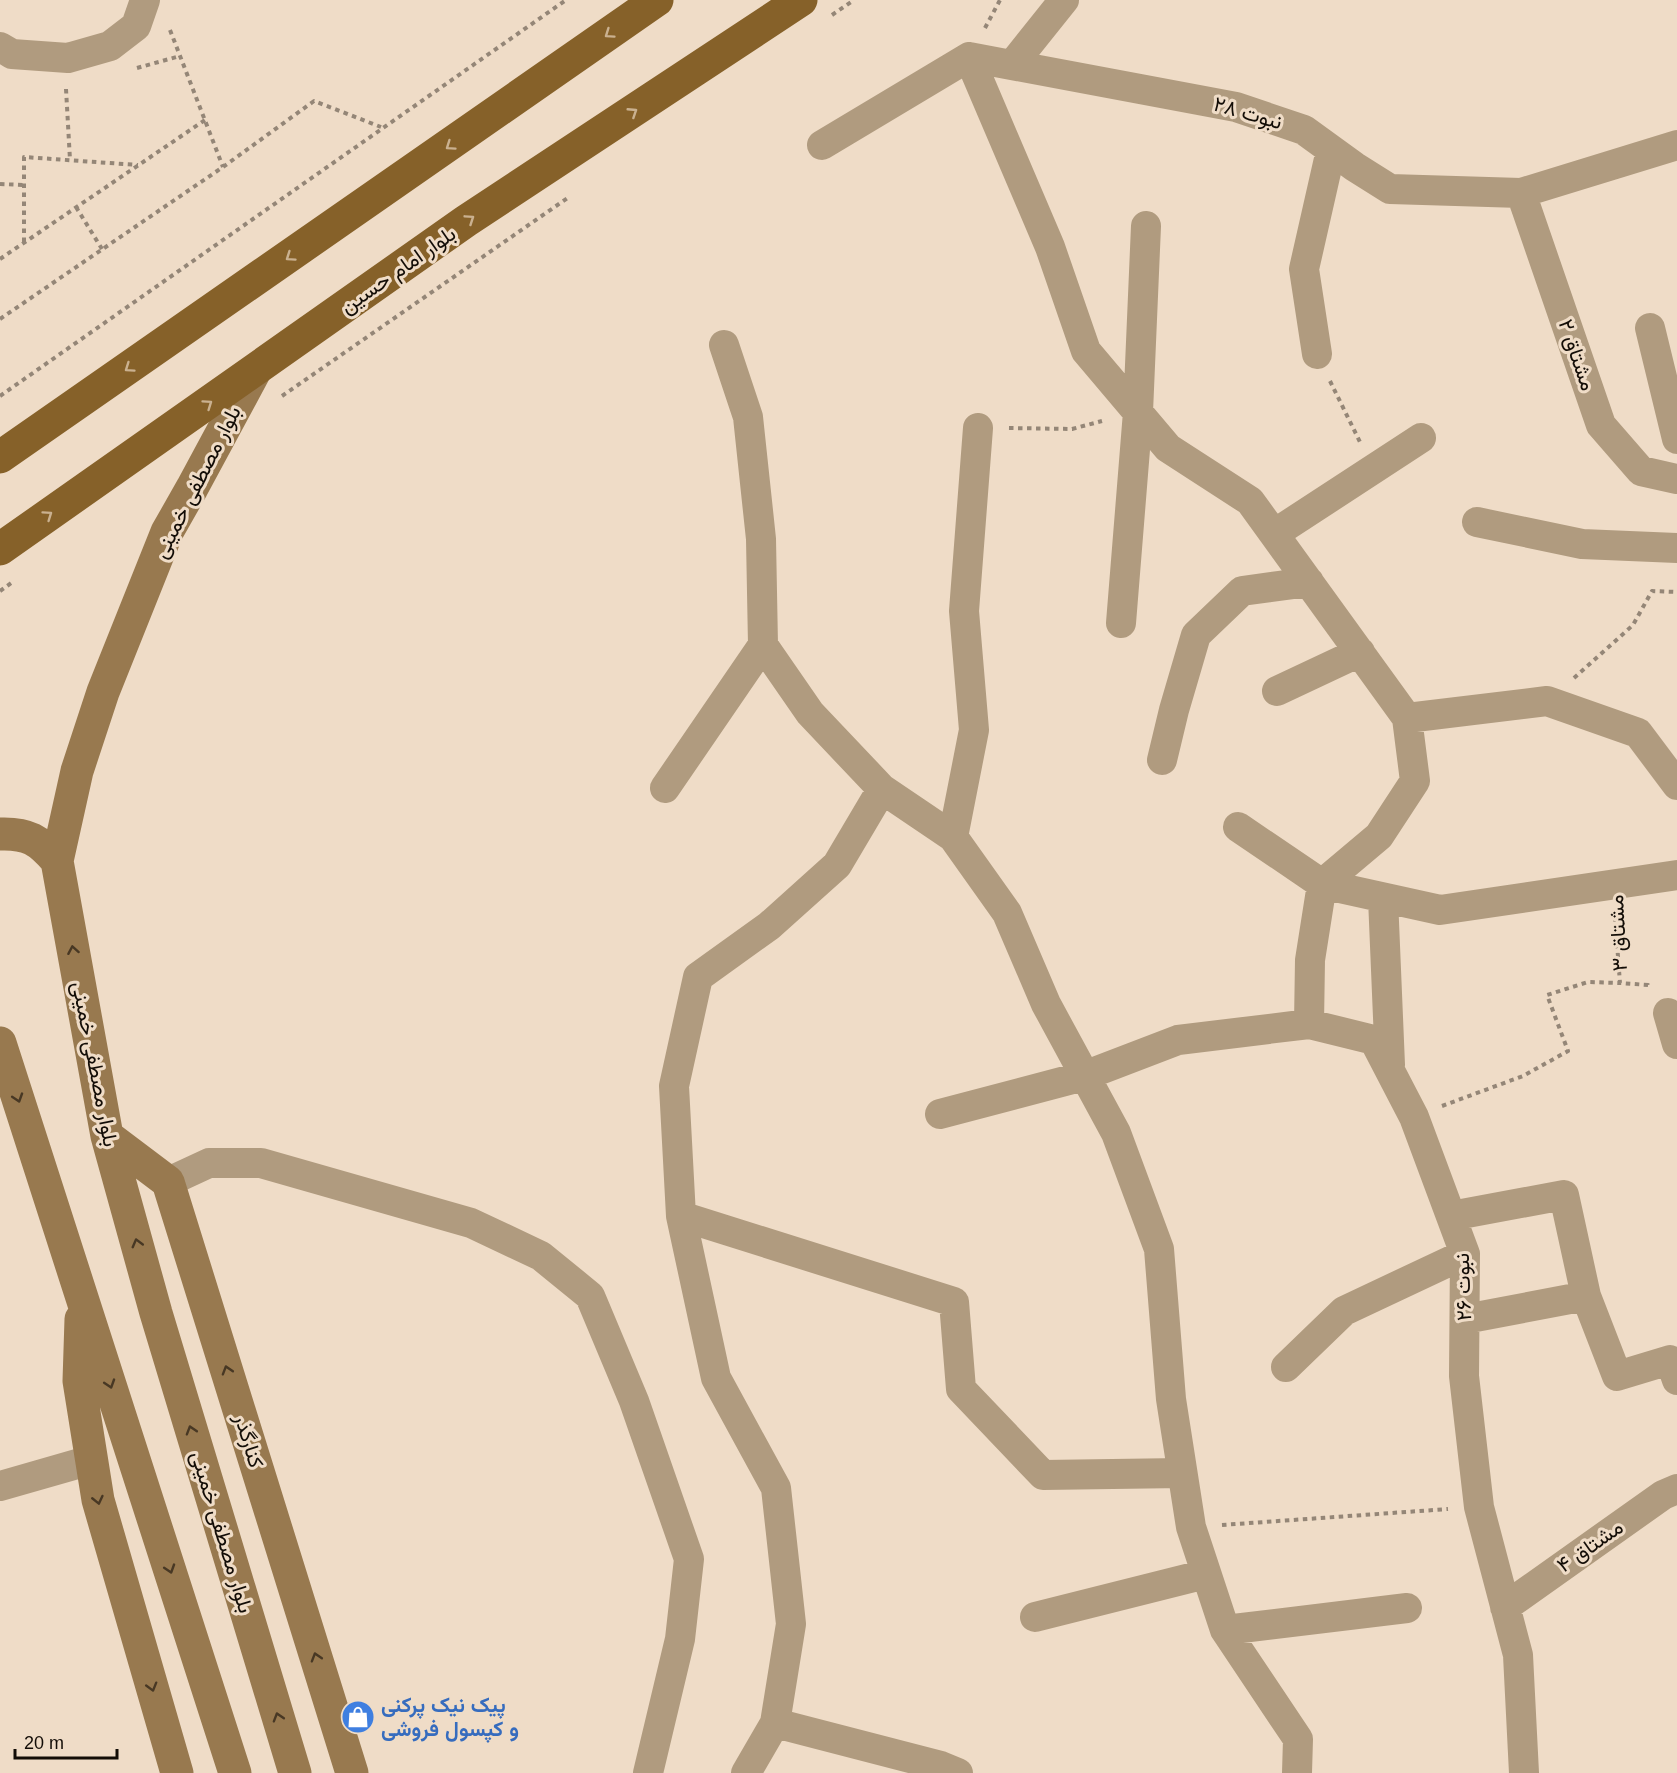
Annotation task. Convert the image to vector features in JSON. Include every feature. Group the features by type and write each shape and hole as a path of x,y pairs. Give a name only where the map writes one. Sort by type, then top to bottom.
{"main road":[{"path":"0,457 657,0"},
{"name":"بلوار امام حسین","path":"0,549 466,221 801,0"},
{"name":"بلوار مصطفی خمینی","path":"255,371 192,489 166,532 103,692 77,771 57,861 107,1136 156,1312 296,1773"},
{"path":"0,834 20,834 42,843 57,861"},
{"path":"0,1043 236,1773"},
{"path":"107,1136 168,1182"},
{"name":"کنارگذر","path":"168,1182 352,1773"},
{"path":"82,1296 79,1381 98,1500 177,1773"}],"street":[{"path":"0,47 12,54 68,58 110,46 136,26 145,0"},
{"path":"1012,65 1064,0"},
{"path":"822,145 969,57 1050,247 1086,351 1168,448 1250,501 1407,718 1414,781 1379,836 1322,884 1310,960 1309,1024"},
{"name":"نبوت ۲۸","path":"969,57 1236,107 1304,130 1390,189 1521,193 1677,145"},
{"path":"1317,354 1304,269 1331,150"},
{"name":"مشتاق ۲","path":"1521,193 1601,426 1641,471 1677,479"},
{"path":"1121,623 1138,412 1146,226"},
{"path":"1650,328 1677,439"},
{"path":"724,345 748,417 761,539 764,645 810,713 882,789 953,837 1007,913 1046,1004 1116,1133 1159,1249 1171,1399 1191,1527 1225,1630 1298,1739 1297,1773"},
{"path":"953,837 974,730 964,611 978,428"},
{"path":"1274,534 1421,438"},
{"path":"1477,522 1582,544 1677,548"},
{"path":"1162,760 1196,635 1242,591 1309,582"},
{"path":"665,788 764,645"},
{"path":"1277,691 1360,652"},
{"path":"1407,718 1547,701 1638,734 1677,785"},
{"path":"746,1773 775,1723 791,1624 776,1488 716,1378 681,1216 674,1086 698,976 769,926 837,865 882,789"},
{"path":"1238,827 1322,884 1440,910 1612,886"},
{"name":"مشتاق ۳","path":"1612,886 1677,875"},
{"path":"1383,898 1390,1071"},
{"path":"1668,1013 1677,1044"},
{"name":"نبوت ۲۶","path":"940,1114 1084,1076 1178,1040 1309,1024 1374,1040 1414,1117 1465,1254 1464,1376 1479,1507 1518,1655 1524,1773"},
{"path":"168,1182 209,1163 261,1162 471,1223 541,1256 590,1296 634,1401 689,1559 680,1639 648,1773"},
{"path":"1451,1216 1564,1194 1586,1296 1617,1376 1670,1360 1677,1380"},
{"path":"681,1216 954,1302 961,1389 1043,1475 1182,1473"},
{"path":"1286,1367 1344,1311 1465,1254"},
{"path":"1465,1319 1586,1296"},
{"path":"0,1486 91,1460"},
{"name":"مشتاق ۴","path":"1505,1607 1663,1495 1677,1489"},
{"path":"1035,1617 1206,1574"},
{"path":"1225,1630 1407,1608"},
{"path":"775,1723 941,1766 958,1773"}],"path":[{"path":"0,396 566,0"},
{"path":"827,19 854,0"},
{"path":"167,22 223,166"},
{"path":"65,81 70,160"},
{"path":"0,319 314,101 382,128"},
{"path":"0,259 205,120"},
{"path":"24,242 24,157 139,165"},
{"path":"0,184 24,184"},
{"path":"276,400 578,191"},
{"path":"76,207 102,249"},
{"path":"1317,354 1373,469"},
{"path":"978,428 1072,429 1138,412"},
{"path":"0,591 19,578"},
{"path":"1547,701 1633,625 1652,591 1677,592"},
{"name":"مشتاق ۳","path":"1612,886 1620,983 1648,985 1668,1013"},
{"path":"1414,1117 1523,1076 1568,1051 1547,996 1588,982 1620,983"},
{"path":"1191,1527 1479,1507"}],"place":[{"name":"پیک نیک پرکنی و کپسول فروشی","path":"358,1717"}]}
